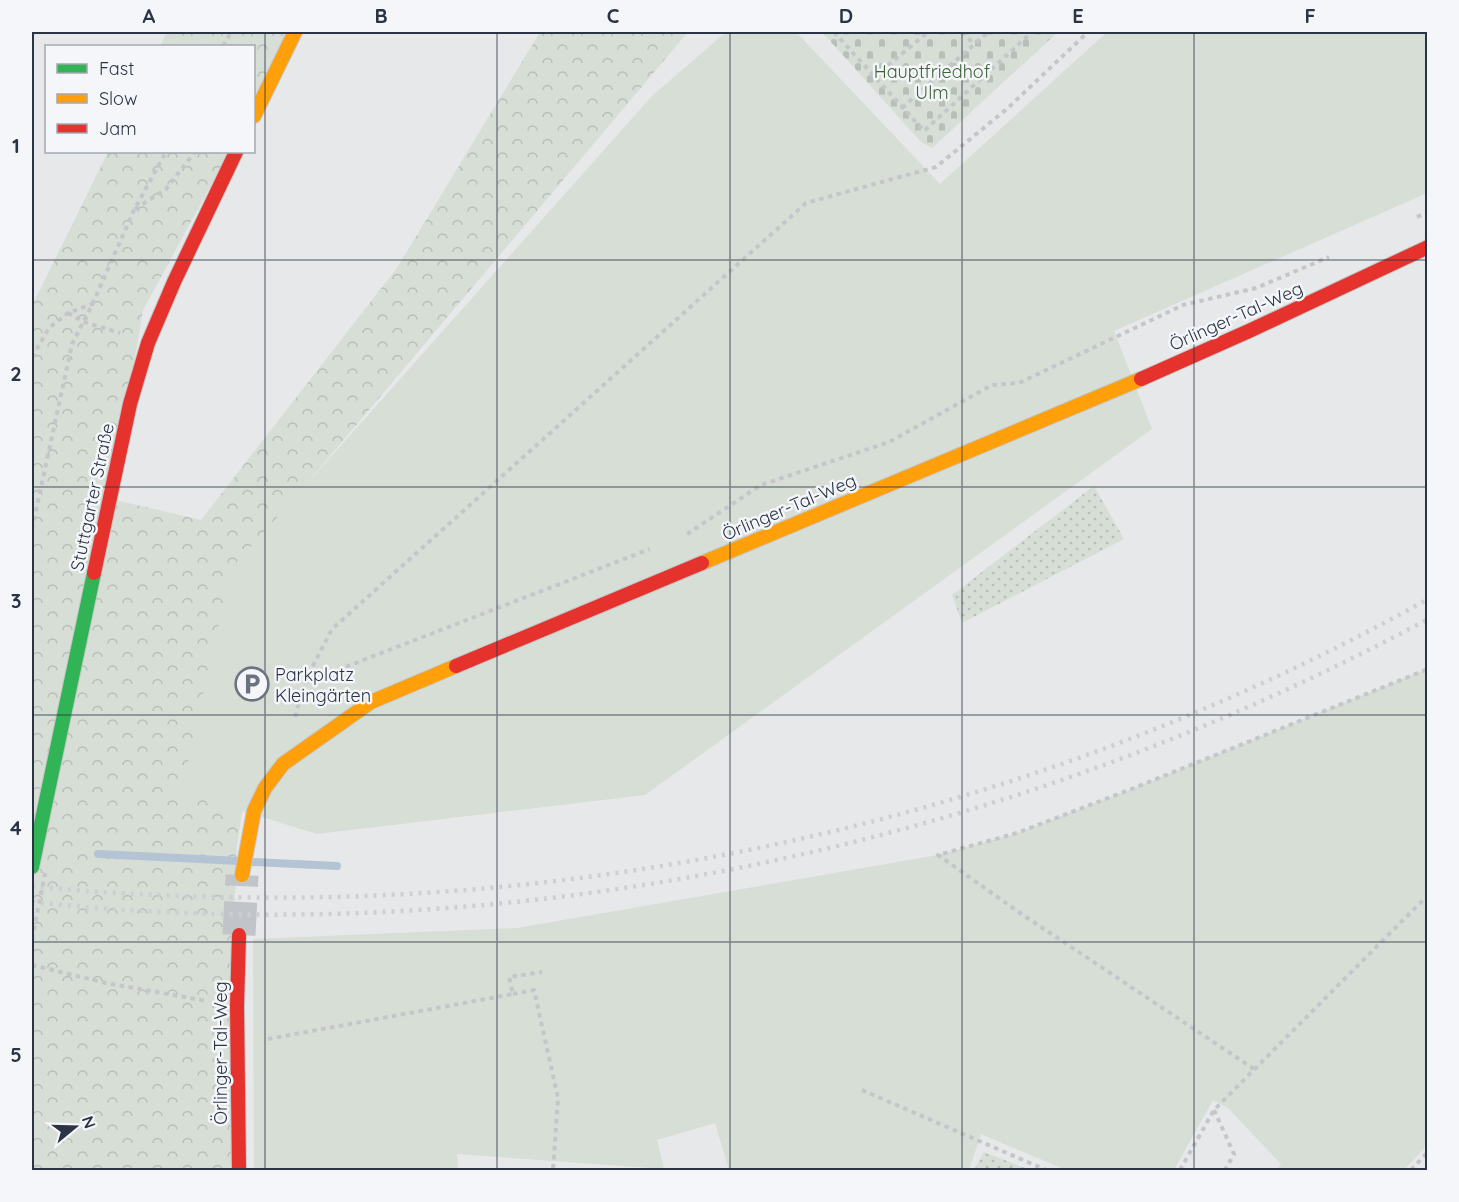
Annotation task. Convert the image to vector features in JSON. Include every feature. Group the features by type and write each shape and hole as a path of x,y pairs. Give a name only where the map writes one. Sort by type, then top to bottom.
{"street":[{"path":"255,114 295,32"},
{"name":"Stuttgarter Straße","path":"32,867 130,404 148,343 178,273 236,153"},
{"name":"Örlinger-Tal-Weg","path":"242,875 254,811 265,788 283,764 371,702 1145,377 1428,247"},
{"name":"Örlinger-Tal-Weg","path":"239,935 239,1170"}],"path":[{"path":"834,32 924,131 1032,32"},
{"path":"874,77 928,32"},
{"path":"962,32 974,44"},
{"path":"903,108 988,32"},
{"path":"295,718 304,683 332,629 806,203 936,167 1008,108 1088,32"},
{"path":"32,529 72,344 93,303 134,210 165,153"},
{"path":"134,210 166,189 194,153"},
{"path":"1417,217 1428,212"},
{"path":"685,535 761,485 889,442 992,386 1019,383 1183,305 1257,288 1330,256"},
{"path":"32,357 49,328 68,313 93,303"},
{"path":"68,313 84,321 148,343"},
{"path":"304,683 653,548"},
{"path":"1254,1069 1020,913 938,855 1017,833 1428,669"},
{"path":"32,939 46,869"},
{"path":"1180,1170 1214,1110 1428,895"},
{"path":"32,965 106,982 210,1001"},
{"path":"513,994 510,977 542,972"},
{"path":"238,1044 534,990 558,1098 553,1170"},
{"path":"862,1090 1046,1170"},
{"path":"1214,1110 1234,1154 1225,1170"},
{"path":"1411,1170 1428,1152"}],"green space":[{"path":"167,32 290,32 255,104 255,45 160,45"},
{"path":"540,32 688,32 244,558 253,741 237,845 233,943 233,1170 32,1170 32,306 108,153 228,153 143,310 111,499 201,520 397,268"},
{"path":"726,32 796,32 940,184 1107,32 1427,32 1427,193 1114,331 1152,429 645,795 317,834 181,792 231,569 652,96"},
{"name":"Hauptfriedhof Ulm","path":"822,32 1058,32 932,148 921,142"},
{"path":"1094,486 1124,539 962,623 952,595"},
{"path":"1427,669 1428,1144 1404,1170 1277,1170 1281,1164 1228,1108 1213,1100 1174,1170 1066,1170 981,1134 969,1170 729,1170 715,1123 657,1140 664,1169 457,1154 458,1170 254,1170 253,939 517,928 938,855 1017,833"},
{"path":"984,1152 1030,1170 974,1170"}],"waterway":[{"path":"98,854 239,861"},
{"path":"252,862 337,866"}],"tunnel":[{"path":"239,935 242,875"}],"railway":[{"path":"32,886 203,897 383,895 539,883 694,860 847,828 998,785 1145,733 1289,671 1428,599"},
{"path":"32,902 212,914 393,912 572,895 751,866 926,823 1098,767 1266,699 1428,619"}],"traffic: fast":[{"path":"32,867 94,573"}],"traffic: slow":[{"path":"255,114 295,32"},
{"path":"702,563 1141,379"},
{"path":"242,875 254,811 265,788 283,764 371,702 456,666"}],"traffic: jam":[{"path":"94,573 130,404 148,343 174,282 236,153"},
{"path":"1141,379 1428,247"},
{"path":"456,666 702,563"},
{"path":"239,935 237,1006 239,1170"}],"place":[{"name":"Parkplatz Kleingärten","path":"252,684"}]}
